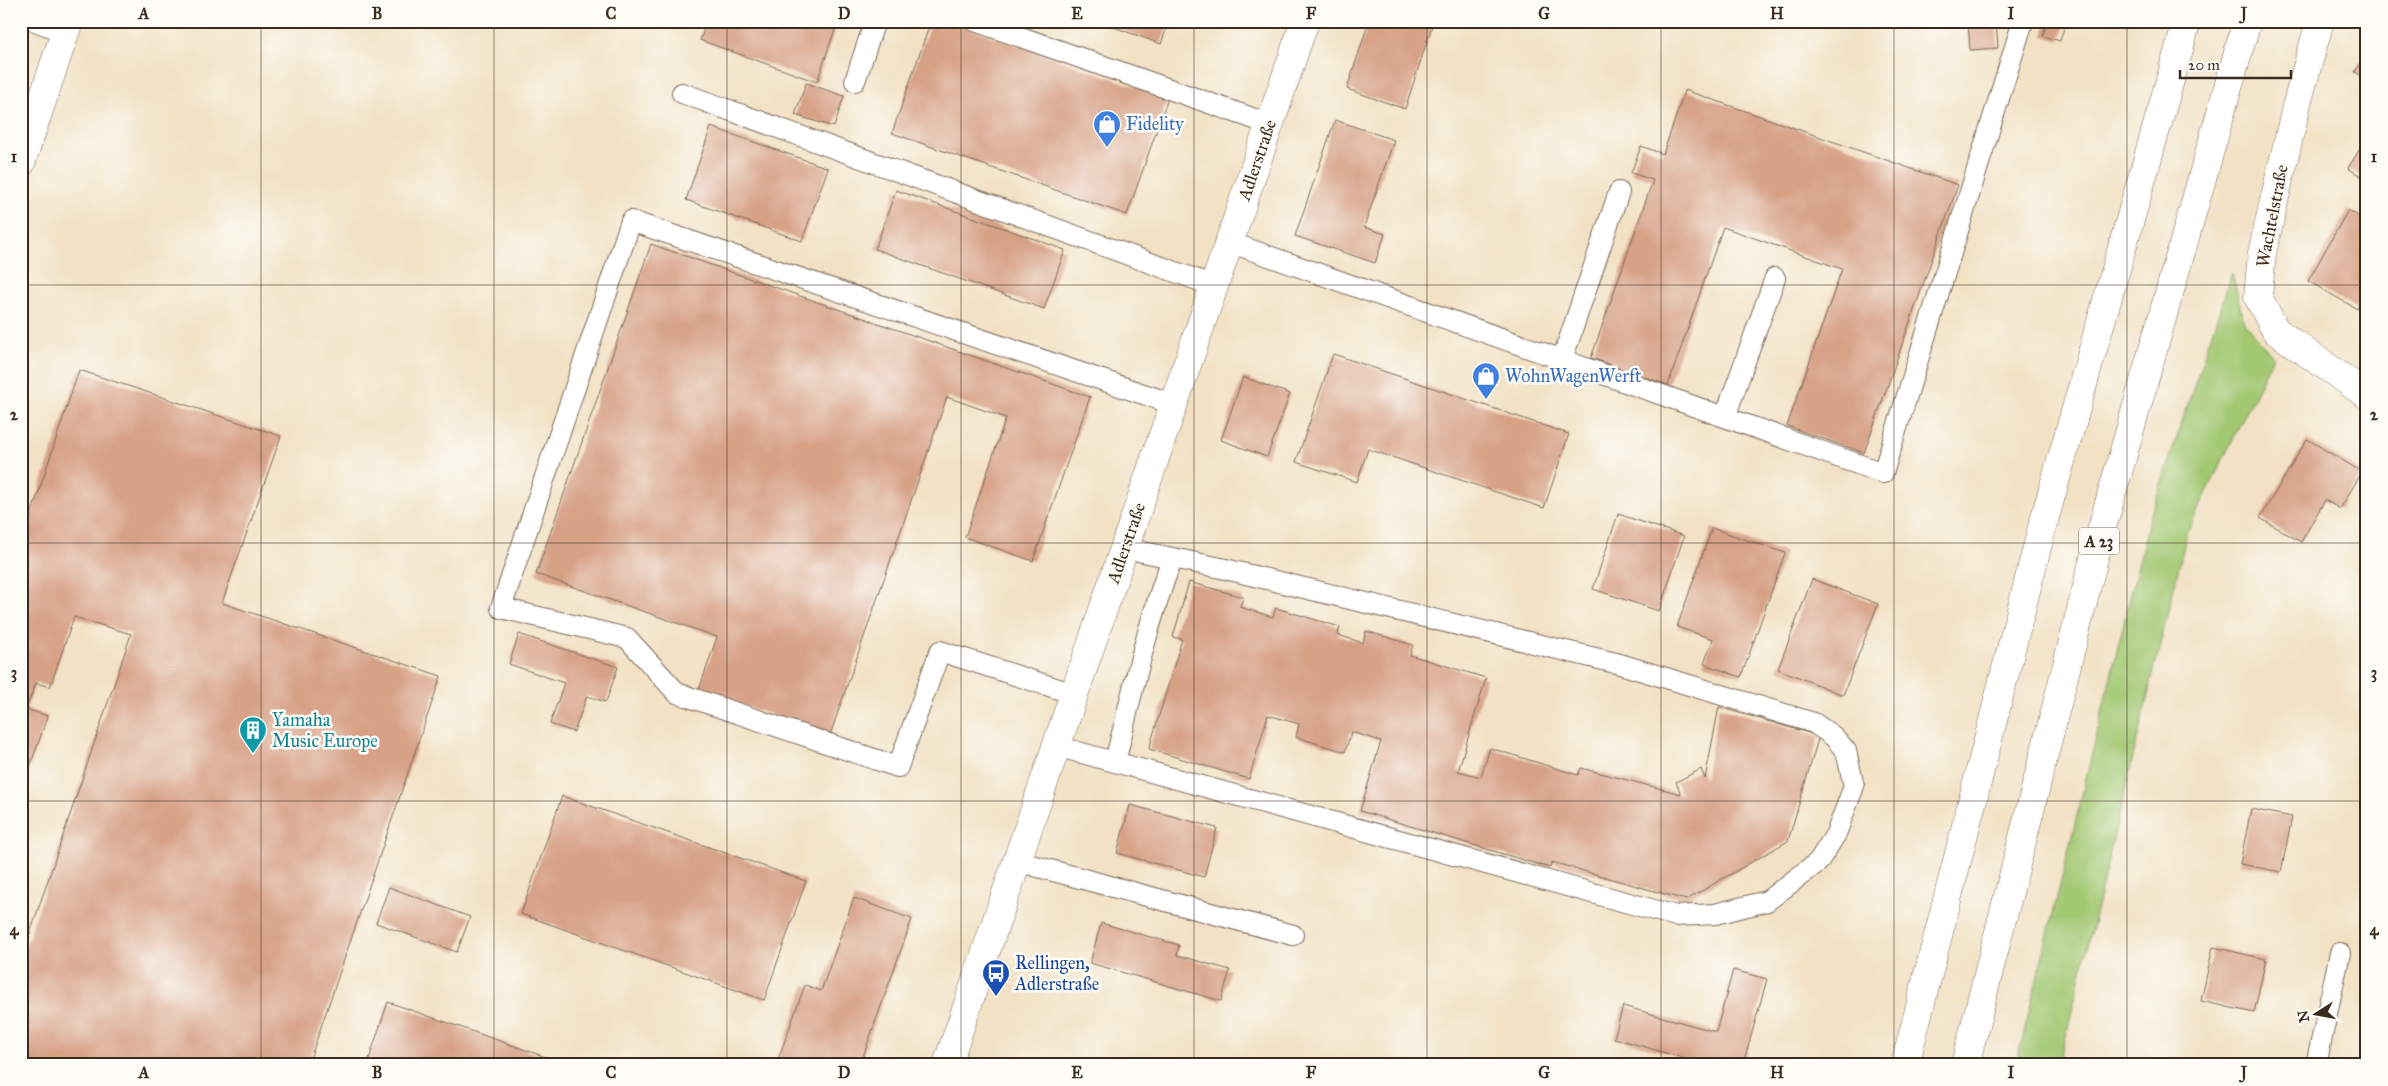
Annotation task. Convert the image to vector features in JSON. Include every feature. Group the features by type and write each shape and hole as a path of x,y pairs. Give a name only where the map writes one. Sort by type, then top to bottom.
{"main road":[{"name":"Adlerstraße","path":"946,1065 1305,21"},
{"path":"1905,1065 2043,524 2187,21"},
{"name":"A 23","path":"1965,1065 2100,535 2247,21"},
{"name":"Wachtelstraße","path":"2320,21 2296,107 2262,252 2258,297 2276,331 2367,395"},
{"path":"23,155 67,27"}],"lane":[{"path":"35,21 67,27"},
{"path":"855,81 875,21"},
{"path":"975,21 1269,124"},
{"path":"1229,242 1883,473 2023,21"},
{"path":"682,93 1214,286"},
{"path":"1562,360 1619,192"},
{"path":"1074,694 940,651 898,767 677,693 627,638 501,608 631,221 1174,404"},
{"path":"1725,417 1775,278"},
{"path":"1056,746 1676,916 1715,914 1767,901 1818,862 1836,834 1854,786 1846,751 1834,737 1814,723 1620,664 1221,568 1124,548"},
{"path":"1115,762 1145,642 1158,597 1172,559"},
{"path":"1016,861 1293,935"},
{"path":"2316,1065 2340,953"}],"green space":[{"path":"2232,273 2244,322 2273,357 2187,533 2059,1065 2016,1065 2149,520"}],"building":[{"path":"707,21 838,21 817,82 700,40"},
{"path":"931,21 949,21 1168,98 1127,215 892,133"},
{"path":"1097,21 1169,21 1161,44"},
{"path":"1369,21 1433,23 1405,109 1347,89"},
{"path":"1968,21 1996,21 1998,48 1970,50"},
{"path":"2047,21 2066,21 2060,41 2043,36"},
{"path":"2367,53 2367,79 2355,72"},
{"path":"806,83 844,96 834,127 795,115"},
{"path":"1685,90 1958,185 1864,453 1787,426 1842,269 1723,227 1668,385 1591,358 1653,180 1631,173 1641,146 1663,154"},
{"path":"1335,120 1394,140 1364,227 1385,234 1375,263 1295,236"},
{"path":"711,127 828,168 802,241 686,200"},
{"path":"2367,138 2367,180 2348,168"},
{"path":"896,190 1065,250 1044,309 875,249"},
{"path":"2348,210 2367,221 2367,291 2357,309 2308,281"},
{"path":"651,244 1090,397 1033,561 965,537 1006,418 947,397 830,735 699,690 717,637 536,574"},
{"path":"1333,354 1569,434 1544,508 1368,449 1357,482 1296,462"},
{"name":"Yamaha Music Europe","path":"79,370 281,436 222,603 441,676 308,1065 21,1065 21,960 131,634 74,617 50,687 36,683 26,709 48,716 21,791 21,535 24,536"},
{"path":"1243,377 1290,394 1267,457 1221,440"},
{"path":"2307,439 2362,472 2340,509 2325,500 2301,542 2260,518"},
{"path":"1618,514 1684,536 1659,611 1593,589"},
{"path":"1712,528 1785,553 1741,677 1704,664 1713,639 1677,627"},
{"path":"1812,579 1878,604 1843,695 1778,669"},
{"path":"1189,582 1243,597 1240,607 1273,617 1276,608 1340,627 1338,635 1363,643 1366,631 1413,645 1410,655 1486,678 1458,771 1481,777 1490,748 1578,775 1581,768 1681,794 1676,782 1701,769 1705,779 1719,707 1819,736 1788,841 1686,900 1552,862 1550,868 1360,811 1381,741 1351,732 1345,752 1296,737 1299,724 1268,715 1249,779 1149,749 1182,639 1173,637"},
{"path":"519,634 618,667 606,702 587,696 574,732 550,724 564,683 509,664"},
{"path":"562,796 806,881 764,1000 521,914"},
{"path":"1130,805 1217,828 1204,877 1117,853"},
{"path":"2251,809 2292,817 2281,872 2240,864"},
{"path":"389,887 470,917 457,952 376,923"},
{"path":"854,898 912,919 860,1065 776,1065 805,985 821,991"},
{"path":"1101,923 1179,945 1177,955 1230,970 1221,1001 1090,963"},
{"path":"2213,947 2266,959 2254,1013 2201,1001"},
{"path":"1733,970 1767,979 1743,1065 1707,1065 1614,1038 1623,1006 1716,1032"},
{"path":"388,1002 566,1064 566,1065 367,1065"}],"place":[{"name":"Fidelity","path":"1107,148"},
{"name":"WohnWagenWerft","path":"1486,400"},
{"name":"Yamaha Music Europe","path":"253,754"},
{"name":"Rellingen, Adlerstraße","path":"996,997"}]}
